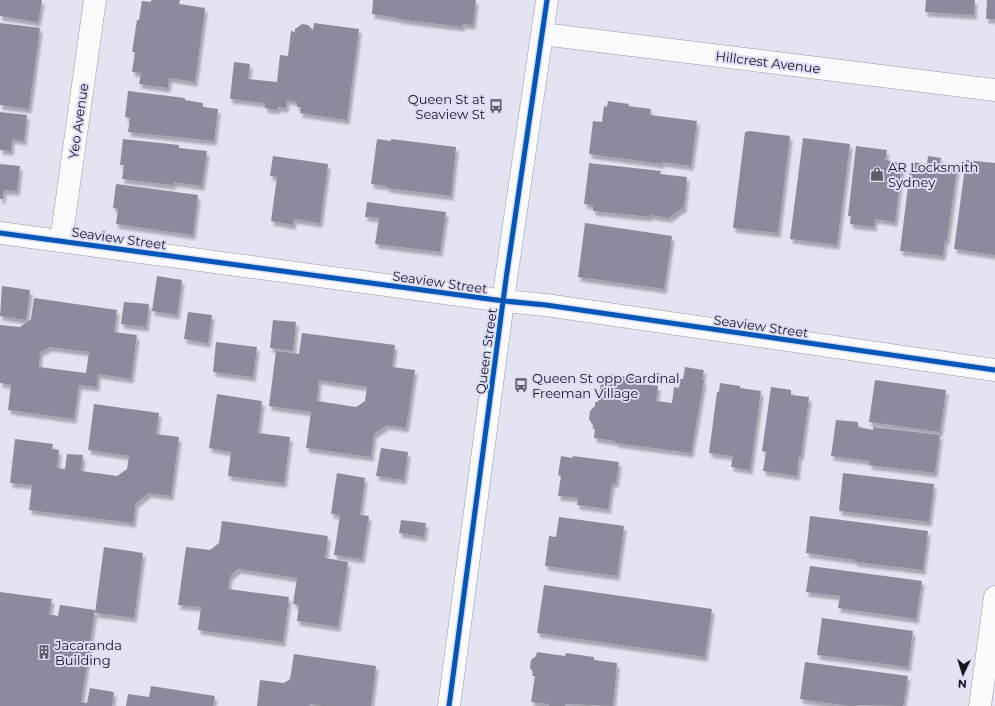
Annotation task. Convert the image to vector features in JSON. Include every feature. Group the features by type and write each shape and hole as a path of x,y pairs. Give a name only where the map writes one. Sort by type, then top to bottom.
{"street":[{"name":"Yeo Avenue","path":"61,241 95,0"},
{"name":"Queen Street","path":"449,706 504,301 547,0"},
{"name":"Hillcrest Avenue","path":"542,34 995,90"},
{"name":"Seaview Street","path":"0,233 504,301 546,305 995,370"},
{"path":"980,706 995,597"}],"building":[{"path":"0,0 42,0 38,22 0,16"},
{"path":"151,0 180,0 179,4 205,8 195,82 169,78 168,88 139,84 141,73 132,72 135,52 132,52 137,20 139,20 142,1 151,2"},
{"path":"373,0 476,0 473,25 463,24 462,27 398,19 372,14"},
{"path":"926,0 975,0 974,15 925,12"},
{"path":"987,0 995,0 995,19 986,19"},
{"path":"0,23 40,28 29,109 0,105"},
{"path":"314,23 359,29 347,120 300,113 301,107 297,107 297,102 287,100 286,108 278,107 277,110 265,108 265,103 230,99 234,62 250,64 248,79 277,82 280,55 288,56 291,31 295,32 295,29 302,24 308,25 313,30"},
{"path":"128,91 185,98 185,100 203,103 203,107 218,109 214,141 128,132 130,118 125,117"},
{"path":"608,101 629,104 628,106 651,109 650,115 697,121 691,166 662,162 662,164 589,154 593,121 602,122 604,106 607,107"},
{"path":"0,112 27,115 24,141 12,139 11,151 0,150"},
{"path":"750,131 790,136 778,233 733,228 745,132"},
{"path":"803,138 850,144 837,245 790,239"},
{"path":"123,139 179,145 179,148 207,151 202,186 174,182 173,185 122,179 124,165 120,165"},
{"path":"377,139 391,141 391,139 456,147 451,196 387,188 387,186 371,184"},
{"path":"856,146 887,150 885,160 902,163 895,222 875,219 874,227 850,224 851,216 848,216"},
{"path":"273,156 328,164 320,223 294,219 293,225 271,221 277,177 270,176"},
{"path":"928,156 941,158 940,165 957,167 947,240 945,240 943,256 900,251 911,162 927,164"},
{"path":"966,160 995,163 995,255 954,249"},
{"path":"589,163 661,171 660,174 687,177 684,207 669,218 650,215 650,217 593,211 593,205 584,204"},
{"path":"0,164 20,166 17,191 4,190 3,199 0,199"},
{"path":"116,184 198,195 193,235 116,224 118,209 113,208"},
{"path":"367,202 446,212 440,252 375,244 379,218 365,217"},
{"path":"585,223 672,236 664,289 578,277"},
{"path":"157,276 182,280 177,315 152,311"},
{"path":"2,286 30,290 26,320 0,316"},
{"path":"34,298 117,310 114,332 137,335 131,379 98,374 97,387 79,385 74,419 8,410 11,385 0,383 0,325 20,327 31,319","holes":["50,347 89,352 86,373 39,367 40,352"]},
{"path":"124,302 149,304 146,327 121,324"},
{"path":"188,312 212,315 208,343 184,339"},
{"path":"273,320 296,322 293,351 270,348"},
{"path":"302,333 395,345 392,367 415,370 406,428 387,425 374,434 371,457 306,448 311,412 269,406 276,351 299,354","holes":["319,380 367,387 365,401 356,407 317,401"]},
{"path":"216,342 257,347 253,377 213,372"},
{"path":"685,367 704,370 702,380 704,380 691,453 616,443 615,441 594,438 595,429 593,429 593,425 589,419 590,411 595,406 595,402 598,402 602,375 609,376 609,374 635,378 634,383 658,386 656,401 672,403 674,387 679,388 680,379 683,379"},
{"path":"875,380 946,390 940,432 869,422"},
{"path":"720,383 761,391 750,470 731,467 733,456 709,453 717,392 719,392"},
{"path":"771,387 791,390 791,395 809,397 797,476 763,471 766,452 762,451"},
{"path":"217,394 262,401 258,433 290,437 284,483 228,476 231,452 209,448"},
{"path":"94,404 159,413 156,434 179,437 171,496 149,493 136,503 133,523 29,510 32,485 10,483 15,439 53,444 52,449 59,450 57,468 65,469 67,454 83,455 81,471 117,476 127,469 129,456 88,450"},
{"path":"836,420 858,422 858,427 873,430 873,427 940,435 935,473 869,465 870,461 831,456"},
{"path":"381,448 408,452 404,480 376,476"},
{"path":"561,456 572,458 573,456 619,462 616,483 612,483 608,509 577,505 578,498 558,496 561,476 558,475"},
{"path":"337,473 365,478 360,515 369,516 362,559 334,555 340,515 331,514"},
{"path":"843,473 934,484 929,522 839,511"},
{"path":"810,516 928,531 923,570 855,562 855,560 806,553"},
{"path":"559,517 624,526 617,576 545,566 549,536 556,537"},
{"path":"401,520 426,523 424,537 399,533"},
{"path":"222,521 328,536 325,558 348,562 338,627 297,621 299,605 293,604 297,578 238,569 230,576 228,589 289,597 283,642 198,630 201,607 178,605 186,547 210,550 219,543"},
{"path":"104,547 143,553 134,618 95,613"},
{"path":"810,566 922,581 916,619 838,608 840,596 806,592"},
{"path":"544,585 712,609 705,657 537,633"},
{"name":"Jacaranda Building","path":"0,592 52,599 49,614 58,616 60,605 95,610 81,702 87,703 90,688 114,692 112,706 0,706"},
{"path":"822,618 913,631 908,667 817,655"},
{"path":"537,652 565,656 566,653 594,657 594,660 617,663 613,706 565,704 565,706 549,706 549,704 531,702 535,676 532,676 533,672 530,668 531,660 536,656"},
{"path":"294,654 376,666 371,706 323,706 311,704 308,706 257,706 260,680 284,683 290,679"},
{"path":"805,662 908,676 903,706 849,706 800,699"},
{"name":"Jacaranda Building","path":"151,686 215,696 213,706 126,706 128,694 149,697"}],"cycle path":[{"path":"449,706 506,279 547,0"},
{"path":"0,233 504,301 546,305 995,370"}],"place":[{"name":"Queen St at Seaview St","path":"496,106"},
{"name":"AR Locksmith Sydney","path":"877,174"},
{"name":"Queen St opp Cardinal Freeman Village","path":"521,385"},
{"name":"Jacaranda Building","path":"44,652"}]}
